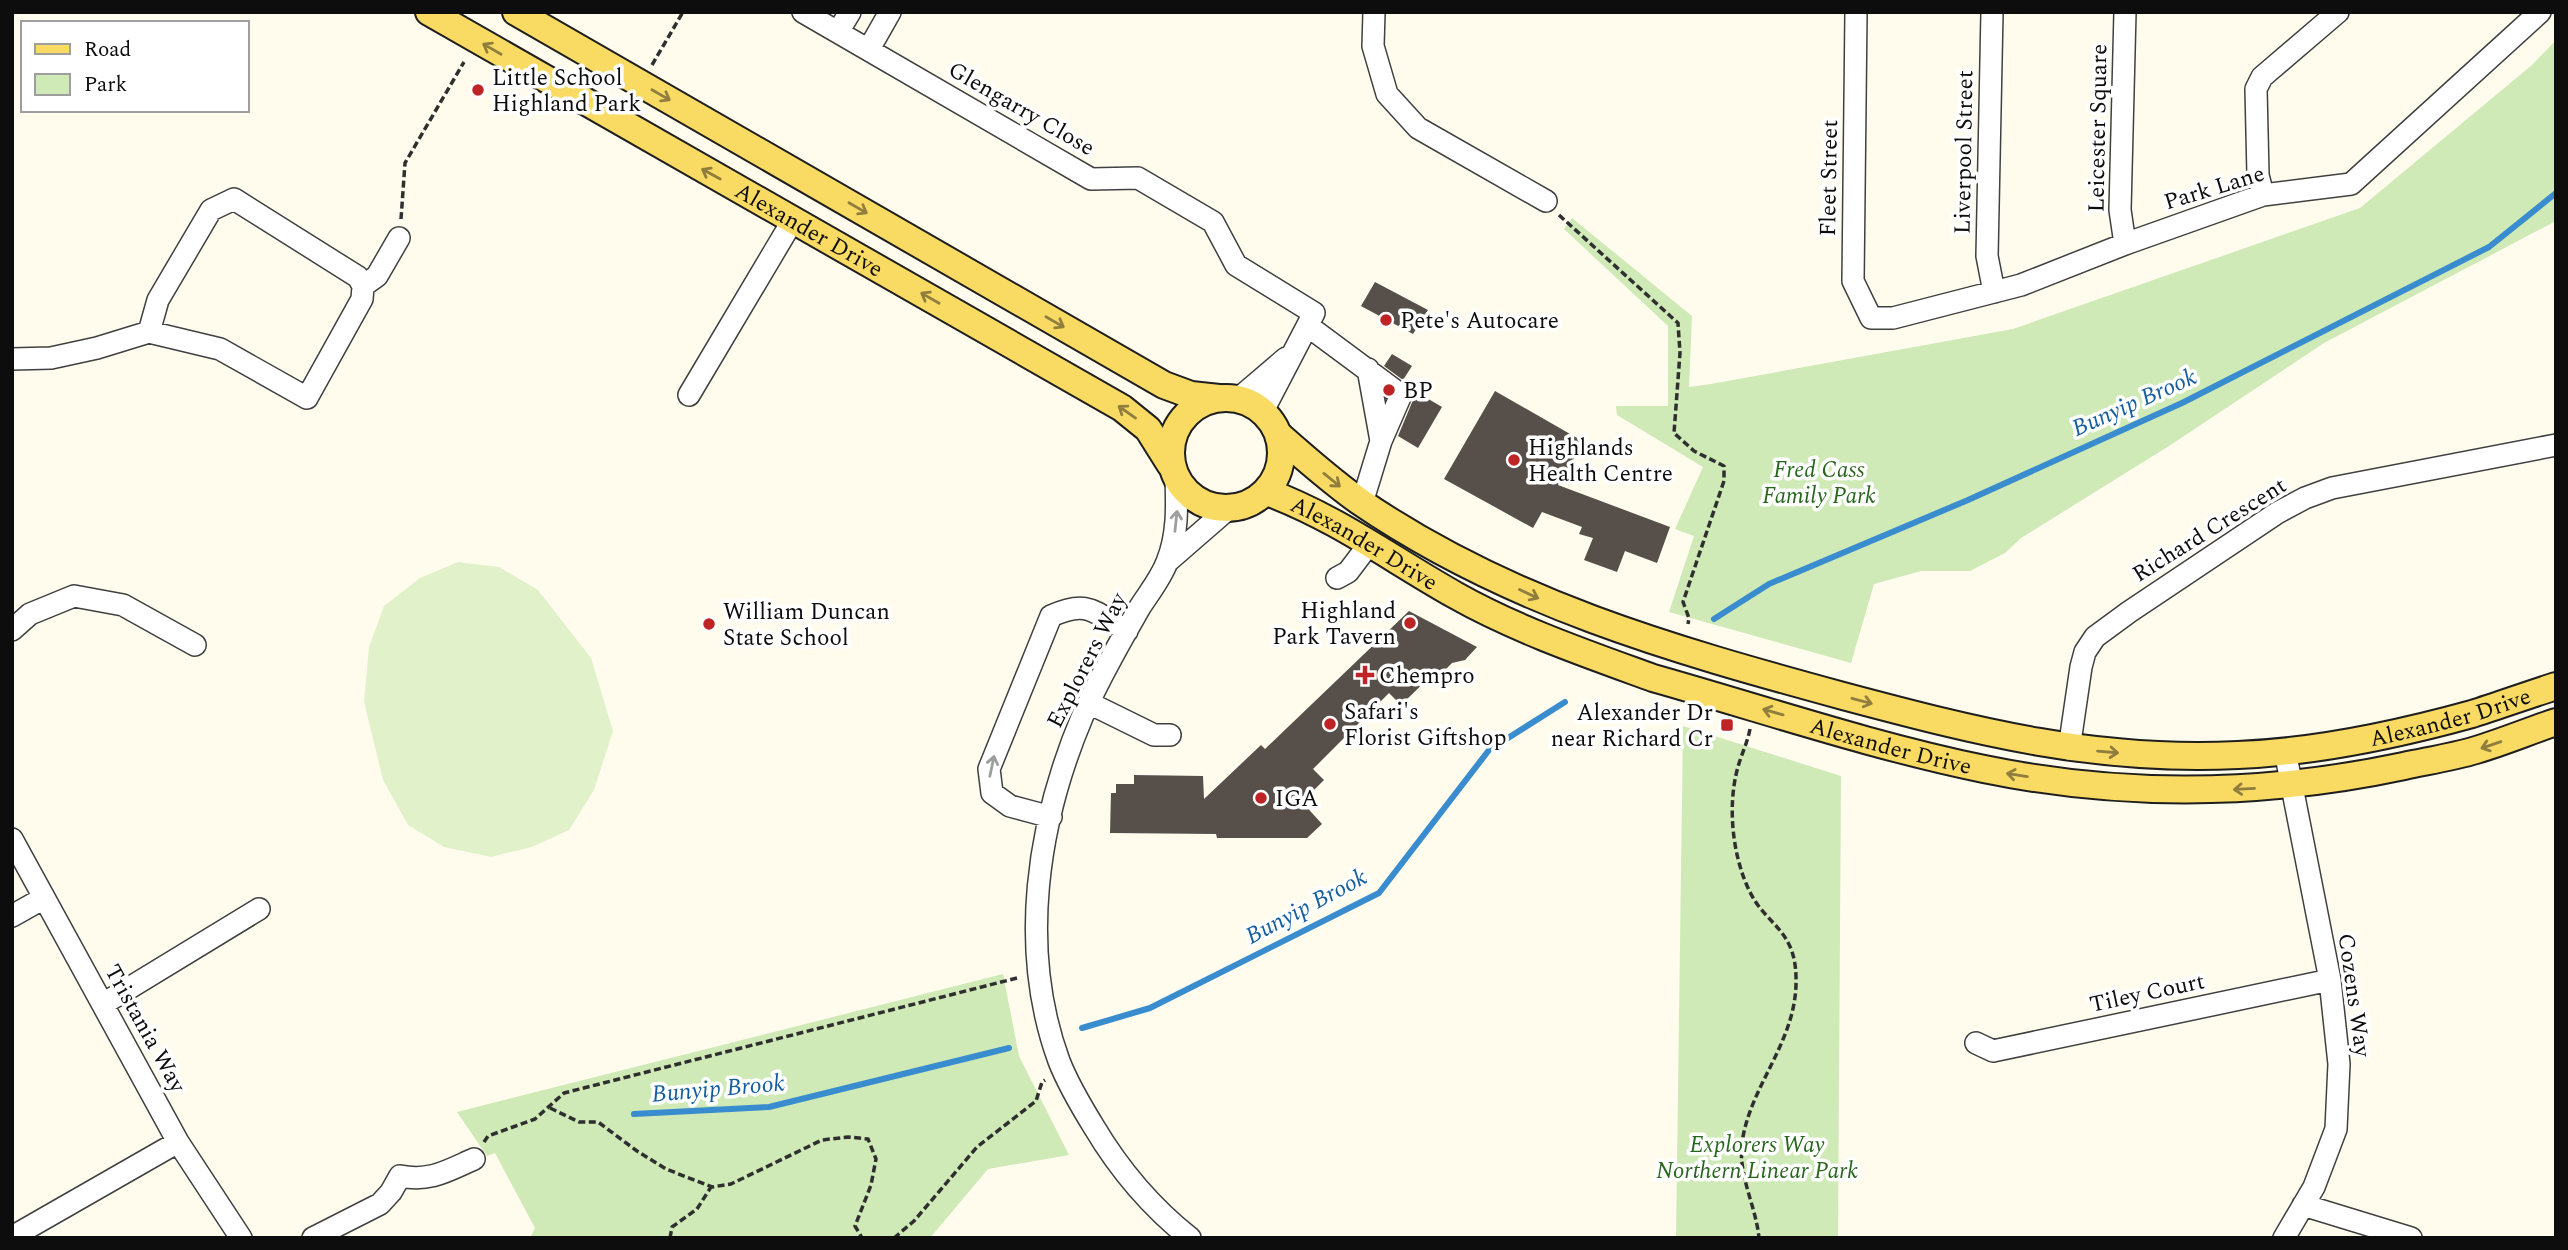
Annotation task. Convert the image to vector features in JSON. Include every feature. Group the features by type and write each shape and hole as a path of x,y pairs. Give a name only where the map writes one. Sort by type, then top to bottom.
{"main road":[{"name":"Alexander Drive","path":"429,12 1122,408 1148,429 1173,471"},
{"name":"Alexander Drive","path":"516,12 1164,385 1191,395 1228,398"},
{"path":"578,48 548,47 546,60 597,95 635,131"},
{"path":"1228,398 1263,411 1271,419 1280,436 1281,465 1278,476 1267,492 1247,505 1228,509 1210,507 1192,498 1173,471 1170,442 1178,425 1201,404 1228,398"},
{"name":"Alexander Drive","path":"1280,436 1362,503 1458,560 1555,606 1648,641 1965,729 2069,748 2150,756 2196,757 2285,751 2347,743 2410,730 2471,714 2556,686"},
{"name":"Alexander Drive","path":"1267,492 1314,511 1457,596 1535,633 1653,678 1884,744 1959,763 2062,782 2169,791 2291,785 2367,774 2473,751 2556,722"}],"street":[{"name":"Glengarry Close","path":"803,12 1091,179 1138,178 1213,222 1236,265 1314,313 1308,326"},
{"path":"838,32 850,12"},
{"path":"869,49 890,12"},
{"path":"1374,12 1373,47 1387,94 1402,111 1418,128 1546,201"},
{"name":"Fleet Street","path":"1856,12 1853,281 1871,318 1893,318"},
{"name":"Liverpool Street","path":"1992,12 1987,256 1994,292"},
{"name":"Leicester Square","path":"2125,12 2120,210 2125,244"},
{"path":"2263,195 2258,175 2256,89 2262,77 2338,12"},
{"name":"Park Lane","path":"1893,318 2021,285 2125,244 2263,195 2351,184 2540,12"},
{"path":"12,359 51,358 149,332 220,349 307,398 362,299 362,286 358,277 234,199 211,210 158,300 149,332"},
{"path":"690,395 793,220"},
{"path":"362,286 377,276 399,238"},
{"path":"1263,411 1308,326 1368,369 1381,441 1362,503"},
{"path":"1228,398 1293,352"},
{"name":"Richard Crescent","path":"2069,748 2081,667 2085,652 2095,637 2129,611 2277,513 2332,488 2556,445"},
{"name":"Explorers Way","path":"1173,471 1177,523 1167,562 1126,631 1089,703 1067,758 1051,817 1037,895 1036,951 1042,996 1064,1071 1108,1151 1176,1234"},
{"name":"Explorers Way","path":"1167,562 1228,509"},
{"path":"1337,578 1348,572 1370,542"},
{"path":"12,630 30,614 74,596 123,605 195,645"},
{"path":"1051,817 1010,806 992,793 989,769 994,756 1051,616 1070,607 1085,607 1126,631"},
{"path":"1089,703 1154,735 1170,735"},
{"name":"Cozens Way","path":"2284,1238 2314,1187 2336,1129 2339,1064 2330,980 2285,751"},
{"name":"Tristania Way","path":"12,839 178,1142 241,1238"},
{"path":"12,916 44,898"},
{"path":"103,1004 259,909"},
{"name":"Tiley Court","path":"1976,1043 1993,1051 2330,980"},
{"path":"12,1237 178,1142"},
{"path":"313,1238 380,1204 400,1176 431,1178 474,1159"},
{"path":"2303,1205 2411,1238"}],"path":[{"path":"650,68 683,12"},
{"path":"399,238 405,163 464,62"},
{"path":"1546,201 1678,323 1680,354 1674,433 1694,451 1724,466 1724,481 1684,602 1688,624"},
{"path":"1755,706 1748,743 1736,772 1732,796 1737,853 1749,892 1785,935 1796,973 1796,995 1791,1018 1783,1043 1753,1104 1742,1146 1744,1174 1759,1238"},
{"path":"474,1159 488,1136 535,1119 564,1093 1017,978"},
{"path":"894,1238 914,1221 977,1147 1036,1101 1042,1082 1064,1071"},
{"path":"550,1108 579,1122 598,1122 666,1169 712,1187 731,1184 822,1140 848,1137 868,1139 876,1159 871,1185 855,1226 862,1238"},
{"path":"670,1238 672,1227 697,1209 712,1187"}],"green space":[{"name":"Fred Cass Family Park","path":"2556,40 2556,221 2324,343 2169,446 2021,538 2005,553 1970,571 1921,571 1874,584 1851,663 1669,612 1694,536 1675,529 1703,467 1617,415 1616,406 1668,406 1668,326 1564,229 1572,218 1692,316 1689,387 1711,384 2013,329 2360,208 2532,65"},
{"path":"458,562 499,567 538,590 591,658 613,731 594,790 569,830 532,847 491,857 444,847 408,825 383,780 364,702 369,647 384,606 420,578"},
{"name":"Explorers Way Northern Linear Park","path":"1683,726 1841,776 1838,1238 1676,1238"},
{"path":"1003,974 1019,1056 1069,1155 988,1169 930,1238 530,1238 535,1228 495,1153 487,1156 457,1112"}],"building":[{"path":"1375,282 1428,310 1413,334 1361,306"},
{"path":"1392,354 1412,366 1403,380 1384,366"},
{"path":"1413,390 1442,407 1418,448 1398,436 1413,400"},
{"name":"Highlands Health Centre","path":"1495,391 1584,442 1558,485 1670,527 1657,563 1625,551 1617,572 1584,560 1593,538 1579,534 1582,527 1542,512 1533,528 1444,479"},
{"path":"1409,611 1477,647 1465,660 1452,663 1441,674 1437,670 1401,705 1389,693 1313,769 1324,780 1302,802 1322,824 1307,838 1217,838 1216,834 1110,833 1111,793 1116,793 1116,784 1134,784 1134,775 1203,776 1204,799 1261,745 1265,749"}],"waterway":[{"name":"Bunyip Brook","path":"1714,619 1769,584 1968,500 2182,403 2489,247 2556,193"},
{"name":"Bunyip Brook","path":"1082,1028 1150,1008 1379,893 1489,750 1565,702"},
{"name":"Bunyip Brook","path":"634,1114 769,1107 1009,1048"}],"place":[{"name":"Little School Highland Park","path":"478,90"},
{"name":"Pete's Autocare","path":"1386,320"},
{"name":"BP","path":"1389,390"},
{"name":"Highlands Health Centre","path":"1514,460"},
{"name":"Highland Park Tavern","path":"1410,623"},
{"name":"William Duncan State School","path":"709,624"},
{"name":"Chempro","path":"1365,675"},
{"name":"Safari's Florist Giftshop","path":"1330,724"},
{"name":"Alexander Dr near Richard Cr","path":"1727,725"},
{"name":"IGA","path":"1261,798"}]}
